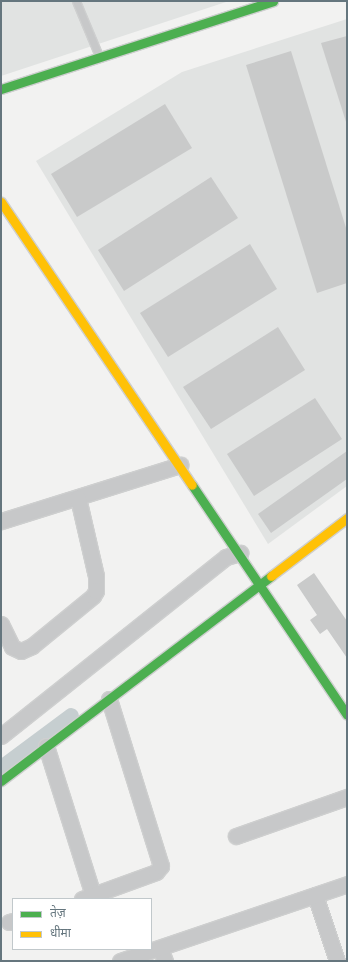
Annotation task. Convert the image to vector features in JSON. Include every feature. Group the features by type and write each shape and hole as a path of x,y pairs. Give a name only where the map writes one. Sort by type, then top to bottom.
{"street":[{"path":"1,89 273,1"},
{"path":"1,202 240,553 347,715"},
{"path":"1,521 180,465"},
{"path":"1,624 12,647 21,651 32,646 93,596 96,591 96,576 78,498"},
{"path":"1,781 109,699 258,582 347,518"},
{"path":"1,736 226,557 240,553"},
{"path":"46,746 88,897 156,872 161,866 109,699"},
{"path":"236,836 347,797"},
{"path":"120,961 162,954 347,884"},
{"path":"316,895 337,961"}],"lane":[{"path":"76,1 99,57"}],"shaded area":[{"path":"1,1 229,1 1,76"},
{"path":"347,19 347,486 268,544 36,161 182,72"}],"building":[{"path":"347,36 347,125 321,43"},
{"path":"291,51 347,231 347,283 317,293 246,65"},
{"path":"165,104 192,148 77,217 51,174"},
{"path":"211,177 238,218 124,291 98,250"},
{"path":"250,244 277,289 168,357 140,313"},
{"path":"278,327 305,370 211,429 183,387"},
{"path":"315,398 342,439 254,496 227,454"},
{"path":"347,451 347,479 271,533 258,514"},
{"path":"314,573 347,621 347,658 327,629 320,634 310,620 317,615 297,585"}],"waterway":[{"path":"1,767 71,715"}],"traffic: fast":[{"path":"1,89 273,1"},
{"path":"192,485 347,715"},
{"path":"1,781 271,576"}],"traffic: slow":[{"path":"1,202 192,485"},
{"path":"271,576 347,518"}]}
